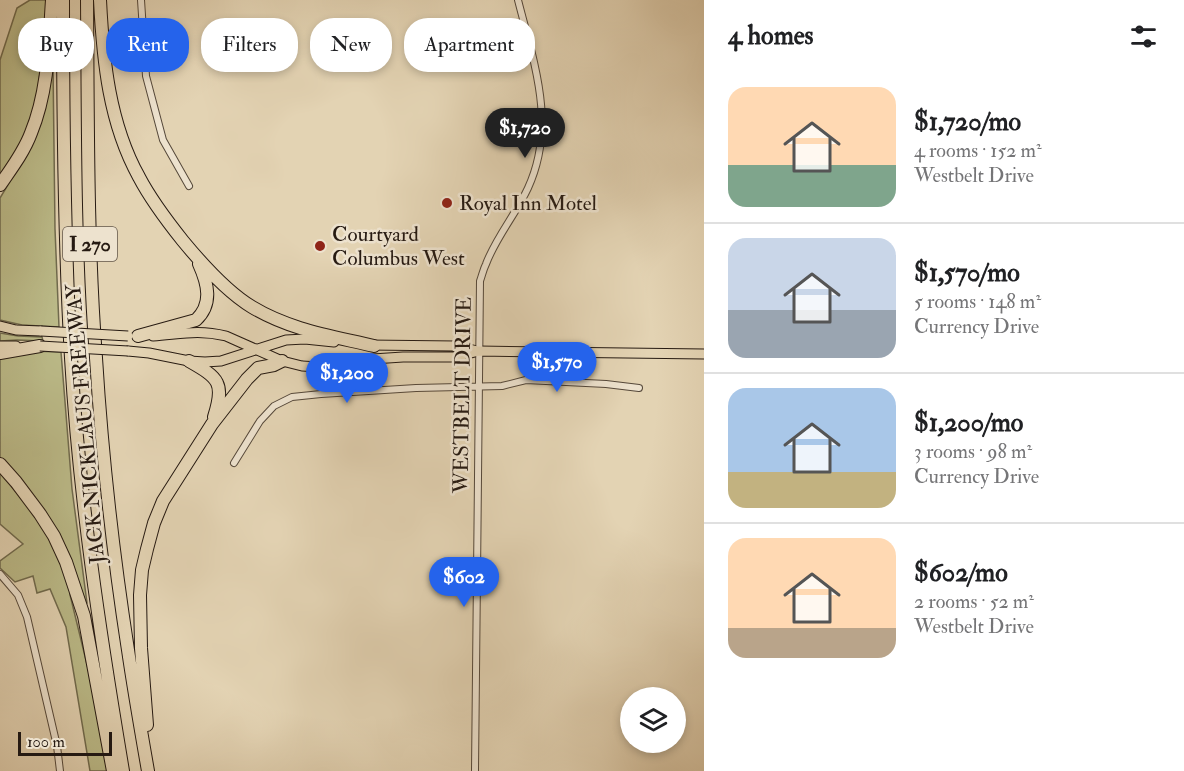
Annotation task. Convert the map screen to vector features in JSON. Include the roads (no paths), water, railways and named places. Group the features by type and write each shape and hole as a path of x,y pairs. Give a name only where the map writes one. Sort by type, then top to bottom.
{"highway":[{"path":"0,185 23,150 37,117 50,40 52,0"},
{"name":"JACK NICKLAUS FREEWAY","path":"63,0 63,161 72,370 82,487 102,650 123,771"},
{"name":"JACK NICKLAUS FREEWAY","path":"87,0 91,268 106,488 127,649 149,771"},
{"path":"100,0 104,60 109,91 126,148 138,176 153,201 197,258 240,299 254,308 312,333 374,345"},
{"path":"133,336 196,320 201,315 206,308 208,288 197,258"},
{"path":"0,353 40,346"},
{"path":"189,361 214,377 218,383 219,402 212,424"},
{"path":"149,771 140,606 142,570 152,532 163,501 212,424 258,368 282,361"},
{"path":"0,464 40,514 54,536 66,562 84,616 113,771"}],"main road":[{"path":"0,326 16,330 133,336 205,332 226,336 282,361 318,367 373,358 454,357 479,351"},
{"path":"0,346 128,351 189,361 213,362 296,339 374,345 456,346 479,351 704,354"}],"street":[{"path":"141,0 146,76 163,140 189,186"},
{"name":"WESTBELT DRIVE","path":"475,771 480,282 486,263 529,185 541,144 541,94 518,0"},
{"path":"234,463 260,421 274,406 291,398 384,390 502,386 526,380 639,388"},
{"path":"0,574 18,595 27,617 57,746 60,771"}],"place":[{"name":"Royal Inn Motel","path":"447,203"},
{"name":"Courtyard Columbus West","path":"320,246"}]}
